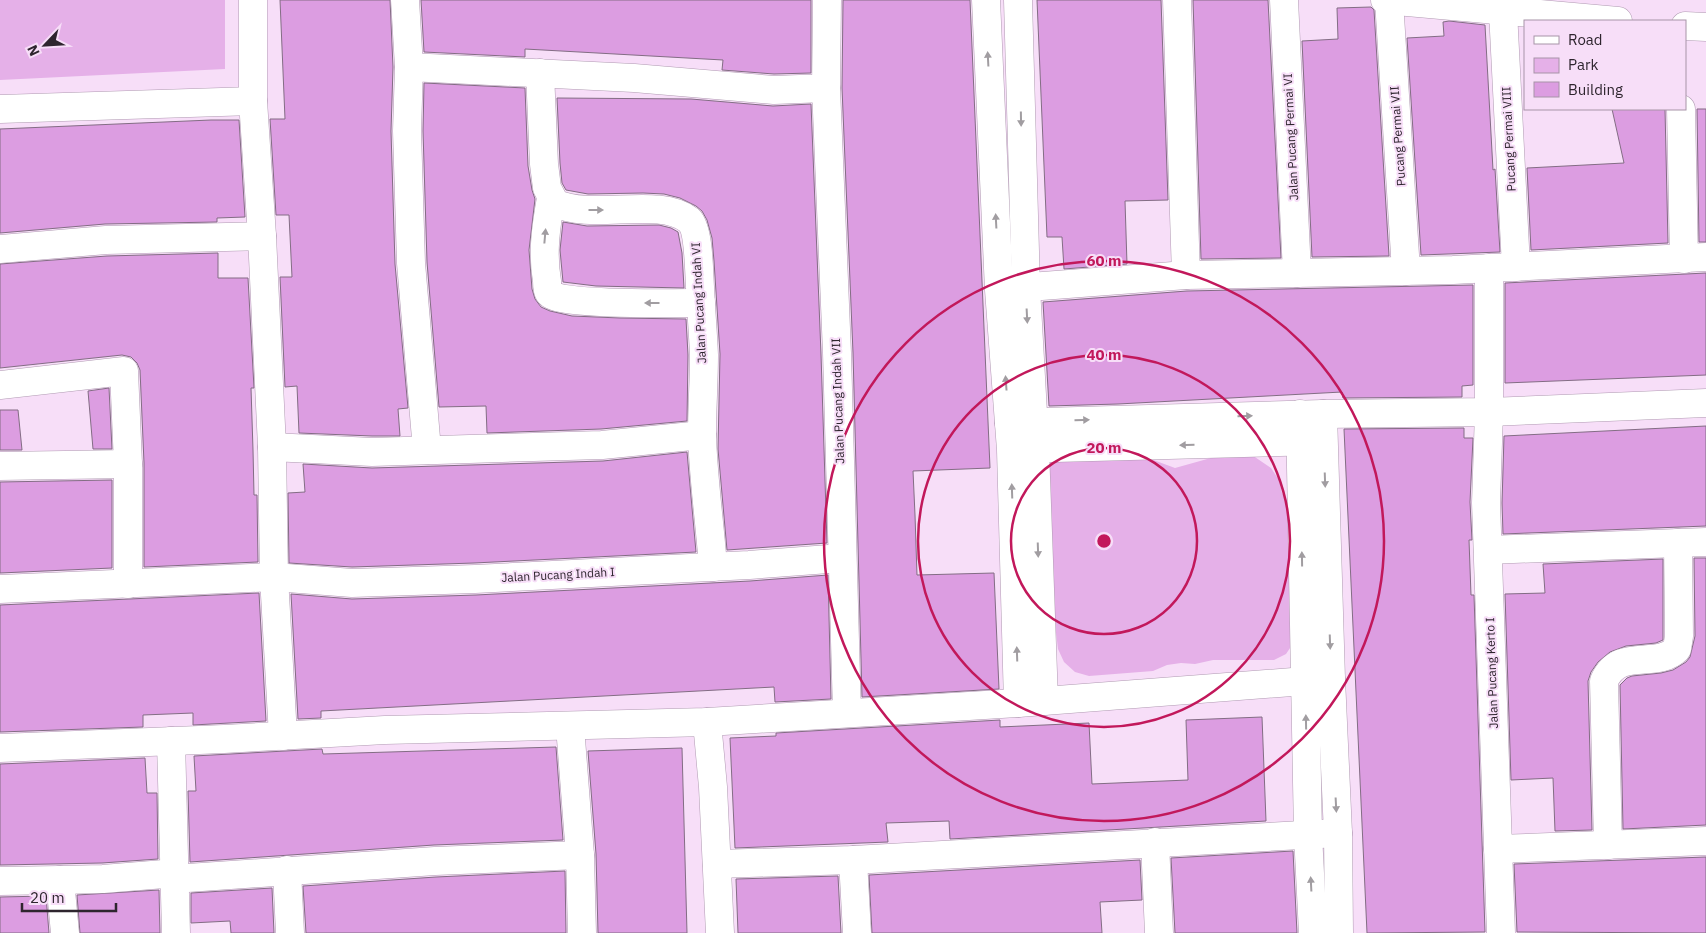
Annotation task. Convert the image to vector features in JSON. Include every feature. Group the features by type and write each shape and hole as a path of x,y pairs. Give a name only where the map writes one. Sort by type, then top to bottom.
{"street":[{"path":"253,0 253,101 262,236 272,447 274,577 283,736"},
{"path":"405,0 409,67 407,131 411,263 427,450"},
{"name":"Jalan Pucang Indah VII","path":"827,0 826,88 837,353 847,713"},
{"path":"986,0 1012,289 1023,449 1031,702"},
{"path":"1012,289 1018,0"},
{"path":"1177,0 1186,275"},
{"name":"Jalan Pucang Permai VI","path":"1284,0 1298,273"},
{"path":"1385,0 1606,20"},
{"name":"Pucang Permai VII","path":"1389,0 1406,271"},
{"name":"Pucang Permai VIII","path":"1503,11 1516,267"},
{"path":"1686,26 1706,27"},
{"path":"409,67 634,78 774,90 826,88"},
{"path":"540,73 544,164 547,188 551,198 544,238 548,292 552,296 560,298 593,301 701,303"},
{"path":"0,109 253,101"},
{"path":"1012,289 1186,275 1406,271 1695,258 1681,110"},
{"name":"Jalan Pucang Indah VI","path":"551,198 555,204 571,210 650,209 672,213 689,221 692,225 697,242 701,303 704,355 702,436 713,567"},
{"path":"0,249 106,240 262,236"},
{"name":"Jalan Pucang Kerto I","path":"1489,268 1489,412 1486,503 1501,933"},
{"path":"0,385 124,371 128,464 128,584"},
{"path":"1021,422 1311,414 1489,412 1706,403"},
{"path":"1311,414 1318,680 1308,834 1313,933"},
{"path":"272,447 372,452 602,445 702,436"},
{"path":"1023,449 1312,442"},
{"path":"0,466 128,464"},
{"path":"1488,550 1706,542"},
{"path":"1608,844 1604,681 1608,673 1621,662 1665,657 1677,649 1679,636 1678,543"},
{"name":"Jalan Pucang Indah I","path":"0,590 274,577 352,583 545,576 842,558"},
{"path":"0,748 385,730 707,722 1031,702 1318,680"},
{"path":"1318,680 1338,833 1339,933"},
{"path":"707,722 713,787 720,933"},
{"path":"570,726 580,855 582,933"},
{"path":"172,741 173,879 176,933"},
{"path":"717,864 853,860 1338,833"},
{"path":"1498,849 1706,841"},
{"path":"1155,842 1158,933"},
{"path":"0,881 103,879 164,874 173,879 435,861 580,855"},
{"path":"853,860 857,933"},
{"path":"287,870 290,933"},
{"path":"60,880 65,933"}],"green space":[{"path":"0,0 225,0 225,69 0,80"},
{"path":"1246,451 1271,468 1279,480 1282,493 1290,505 1294,642 1286,654 1274,660 1213,660 1195,664 1167,665 1153,671 1089,676 1075,672 1064,662 1058,649 1051,591 1054,577 1048,564 1045,460 1148,458 1175,468 1218,456"}],"building":[{"path":"280,0 390,0 393,67 391,131 395,264 408,408 398,409 400,436 299,433 297,386 285,387 280,277 292,277 289,215 276,215 270,119 285,119"},
{"path":"421,0 811,0 811,73 774,74 722,70 723,60 525,49 525,57 424,52"},
{"path":"843,0 970,0 990,468 913,471 917,575 994,573 999,689 862,697 853,353 842,88"},
{"path":"1037,0 1161,0 1168,200 1125,201 1127,264 1064,269 1062,237 1047,237"},
{"path":"1193,0 1268,0 1281,258 1201,259"},
{"path":"1371,7 1374,10 1389,256 1312,257 1302,41 1338,39 1337,8"},
{"path":"1443,22 1485,25 1493,170 1495,169 1500,252 1421,255 1407,38 1444,36"},
{"path":"424,83 525,88 528,166 535,199 529,250 532,289 535,299 541,307 572,316 686,319 688,355 687,421 601,429 487,433 486,406 439,407 427,262 423,131"},
{"path":"557,98 691,99 773,106 811,104 827,543 727,550 718,449 720,354 712,238 707,220 702,211 696,206 680,198 664,194 588,194 566,190 562,183 560,163"},
{"path":"1697,109 1706,109 1706,242 1699,242"},
{"path":"1612,110 1665,110 1668,243 1531,250 1527,168 1624,163"},
{"path":"239,120 245,217 217,218 217,222 105,224 0,233 0,129"},
{"path":"563,222 587,226 659,225 671,228 678,232 682,253 684,288 596,286 563,282 560,250"},
{"path":"218,253 218,278 248,278 254,388 251,388 254,495 257,495 258,562 144,567 144,463 140,370 137,363 131,357 122,355 0,368 0,264 107,256"},
{"path":"1706,273 1706,375 1505,383 1505,283"},
{"path":"1473,285 1473,385 1462,386 1462,397 1343,398 1342,392 1049,406 1043,302 1187,291"},
{"path":"109,388 112,449 93,449 88,391"},
{"path":"0,410 18,410 22,450 0,450"},
{"path":"1706,426 1706,526 1503,534 1504,436"},
{"path":"1464,428 1464,438 1473,438 1470,502 1472,540 1469,540 1471,595 1474,595 1485,932 1367,933 1344,429"},
{"path":"687,452 696,552 352,567 289,563 288,493 305,492 303,464 372,468 603,461"},
{"path":"112,480 112,568 0,573 0,482"},
{"path":"1694,558 1706,558 1706,825 1623,829 1620,685 1632,676 1673,670 1686,662 1690,657 1695,636"},
{"path":"1663,559 1663,640 1656,643 1626,646 1610,652 1598,662 1591,672 1588,681 1592,830 1555,831 1553,778 1511,780 1505,594 1545,593 1543,564"},
{"path":"828,575 831,699 775,702 774,687 321,711 321,718 298,719 291,594 352,599 476,595 750,581"},
{"path":"259,593 266,721 193,725 193,713 143,715 143,727 0,732 0,605"},
{"path":"1262,717 1266,821 950,839 949,821 886,823 888,842 735,848 730,738 776,736 776,733 1000,720 1000,727 1089,723 1092,784 1188,780 1186,720"},
{"path":"556,747 563,840 434,845 190,862 188,791 196,791 194,756 322,749 323,754"},
{"path":"682,748 687,933 598,933 596,854 588,751"},
{"path":"145,758 147,793 157,793 158,859 102,863 0,865 0,764"},
{"path":"1293,851 1297,933 1175,933 1171,858"},
{"path":"1706,857 1706,933 1517,932 1514,864"},
{"path":"1140,860 1142,900 1100,902 1102,933 872,933 869,875"},
{"path":"565,871 566,933 306,933 303,886"},
{"path":"838,876 841,933 738,933 736,879"},
{"path":"272,888 274,933 231,933 230,921 191,923 191,893"},
{"path":"159,890 160,933 80,933 77,895"},
{"path":"46,896 49,933 0,933 0,897"}]}
